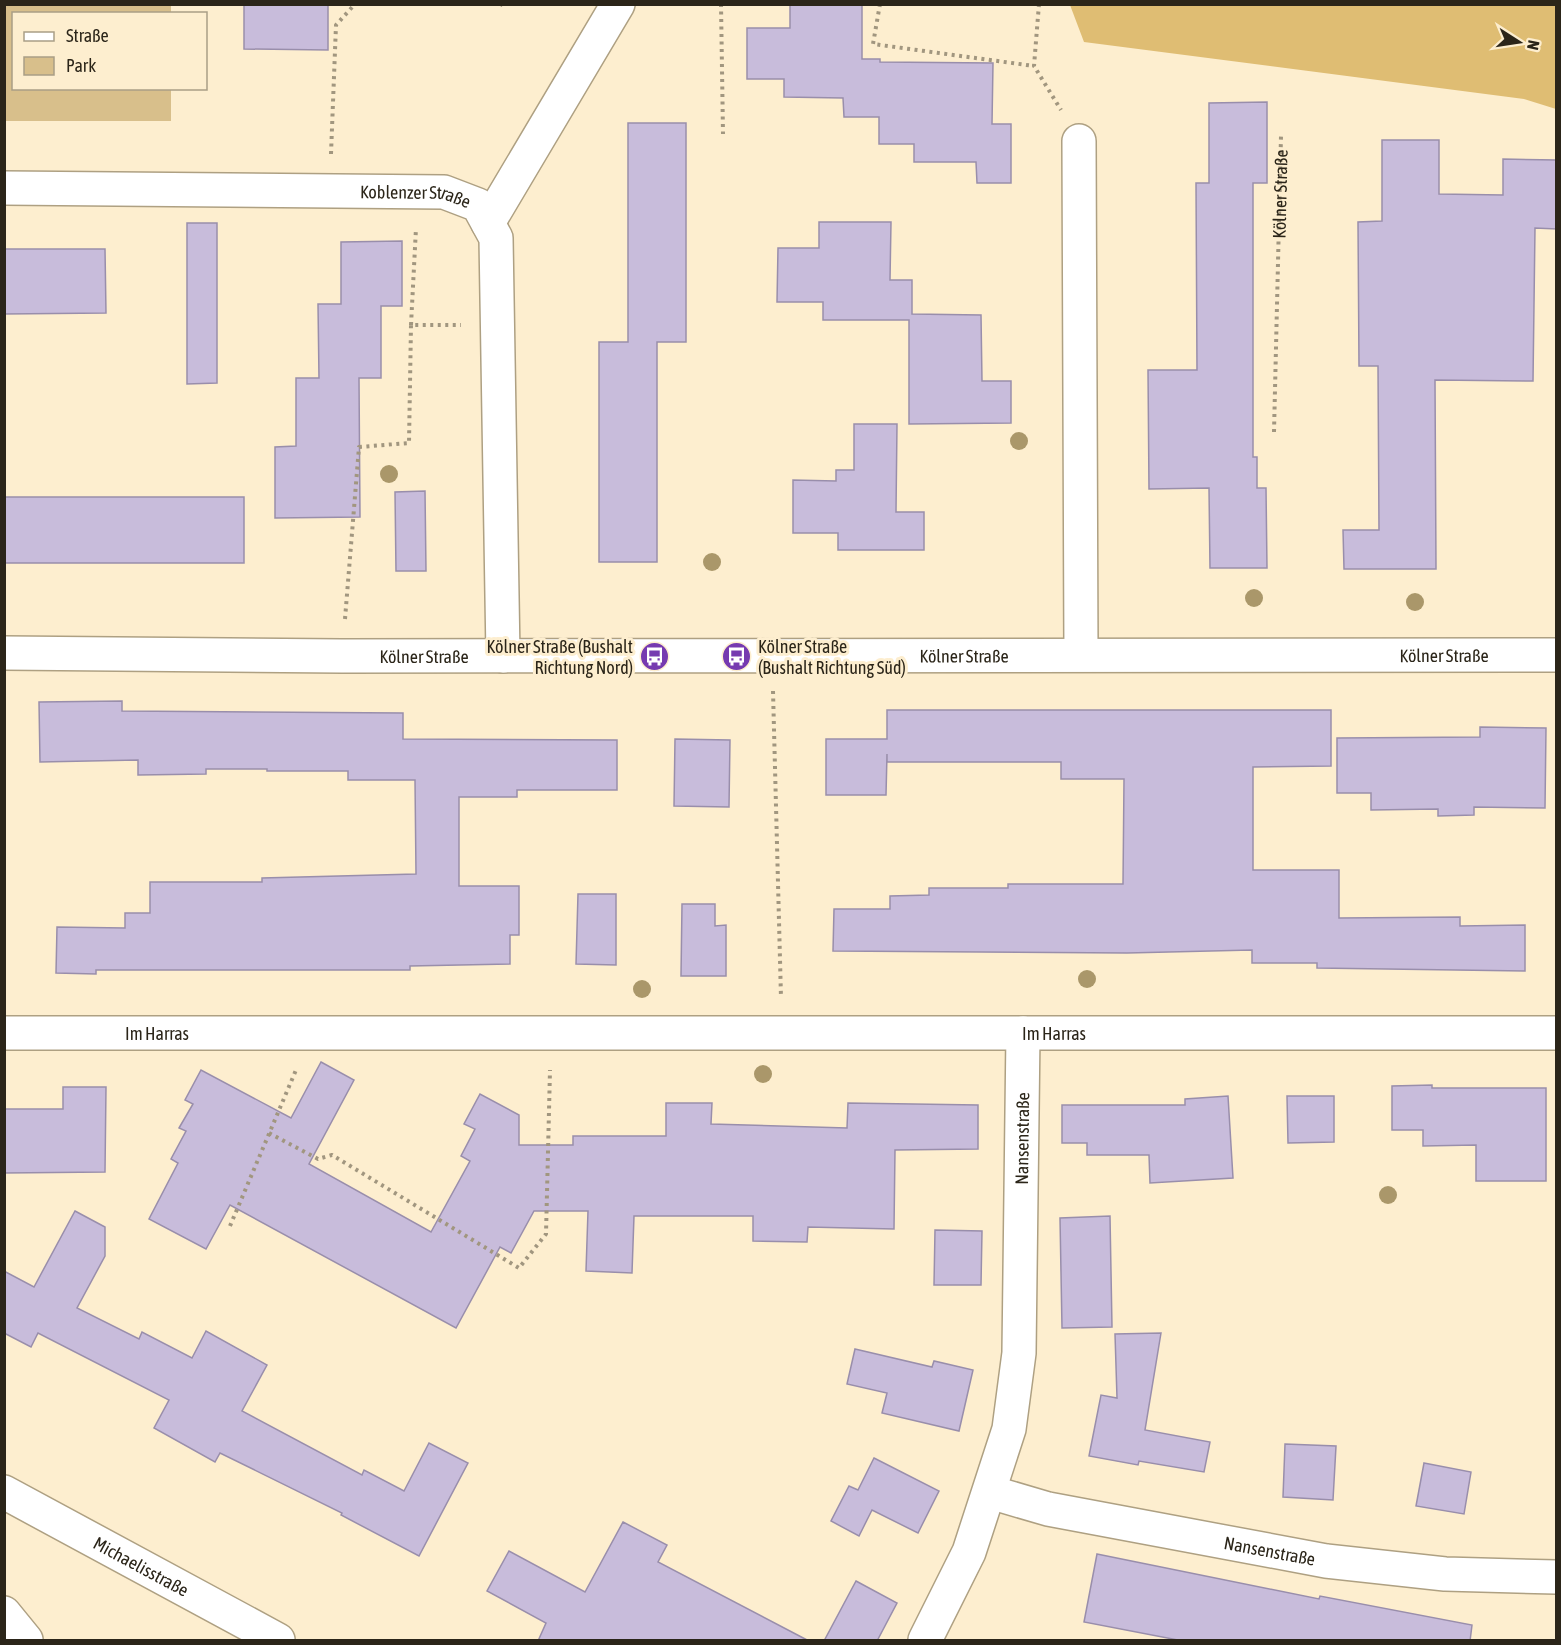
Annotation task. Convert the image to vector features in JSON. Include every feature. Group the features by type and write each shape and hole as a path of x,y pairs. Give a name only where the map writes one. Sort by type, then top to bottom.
{"street":[{"path":"488,223 618,4"},
{"path":"1079,141 1081,654"},
{"name":"Koblenzer Straße","path":"4,188 444,192 478,205 496,238 503,656"},
{"name":"Kölner Straße","path":"4,653 342,656 1557,655"},
{"name":"Im Harras","path":"4,1033 1557,1033"},
{"name":"Nansenstraße","path":"925,1641 969,1552 1009,1429 1019,1353 1023,1033"},
{"name":"Michaelisstraße","path":"4,1492 278,1641"},
{"name":"Nansenstraße","path":"990,1492 1048,1509 1326,1560 1445,1574 1557,1577"},
{"path":"4,1613 26,1641"}],"path":[{"path":"330,191 336,25 355,4"},
{"path":"721,4 723,134"},
{"path":"880,4 873,45 1034,66"},
{"path":"1039,4 1034,66 1079,141"},
{"name":"Kölner Straße","path":"1274,432 1281,136"},
{"path":"342,656 359,447 409,443 411,325 418,192"},
{"path":"411,325 498,325"},
{"path":"772,656 782,1034"},
{"path":"230,1226 311,1033"},
{"path":"269,1133 318,1159 332,1155 519,1268 546,1234 550,1034"}],"green space":[{"path":"4,5 171,5 171,12 12,12 12,90 171,90 171,121 5,121"}],"shaded area":[{"path":"1070,5 1556,5 1556,109 1524,99 1084,42"}],"building":[{"path":"244,4 328,4 328,50 244,49"},
{"path":"790,4 862,4 862,59 880,59 880,62 993,63 992,124 1011,124 1011,183 977,183 976,162 914,162 914,144 879,144 879,117 844,117 843,98 784,97 784,79 747,79 747,28 790,28"},
{"path":"1267,102 1267,183 1253,183 1253,457 1257,457 1257,488 1266,488 1267,568 1210,568 1209,488 1149,489 1148,370 1197,370 1196,183 1209,183 1209,103"},
{"path":"628,123 686,123 686,342 657,342 657,562 599,562 599,342 628,342"},
{"path":"1382,140 1439,140 1439,194 1503,195 1503,159 1557,160 1557,229 1535,228 1533,381 1435,380 1436,569 1344,569 1343,530 1379,530 1378,366 1359,366 1358,222 1382,221"},
{"path":"819,222 891,222 890,280 912,280 912,314 981,315 982,381 1011,381 1011,423 909,424 909,320 823,320 823,302 777,302 778,248 819,248"},
{"path":"187,223 217,223 217,383 187,384"},
{"path":"402,241 402,306 381,306 381,378 359,378 360,517 275,518 275,447 296,446 296,378 319,378 318,304 341,304 341,242"},
{"path":"4,249 105,249 106,313 4,314"},
{"path":"854,424 897,424 896,512 924,512 924,550 838,550 838,533 793,533 793,480 836,481 836,470 854,470"},
{"path":"425,491 426,571 396,571 395,492"},
{"path":"4,497 244,497 244,563 4,563"},
{"path":"122,701 122,711 403,713 403,739 617,740 617,790 517,790 517,797 459,797 459,886 519,886 519,935 510,935 510,964 410,966 410,970 96,970 96,974 56,973 57,927 125,928 125,913 150,913 150,882 262,882 262,878 416,874 415,780 348,780 348,771 267,771 267,769 206,769 206,774 138,775 138,760 40,762 39,702"},
{"path":"887,710 1331,710 1331,766 1253,767 1253,870 1339,870 1339,918 1460,917 1460,926 1525,925 1525,971 1317,968 1317,963 1252,963 1252,950 1127,953 833,951 834,909 890,909 890,896 929,895 929,888 1008,888 1008,884 1123,884 1124,779 1061,779 1061,762 887,762 887,754 886,795 826,795 826,739 887,739"},
{"path":"1480,727 1546,728 1545,808 1474,807 1474,815 1438,816 1438,809 1371,810 1371,793 1337,793 1337,738 1480,737"},
{"path":"675,739 730,740 729,807 674,806"},
{"path":"578,894 616,894 616,965 576,964"},
{"path":"682,904 715,904 715,926 726,925 726,976 681,976"},
{"path":"321,1062 354,1080 309,1164 431,1232 470,1161 461,1156 475,1129 464,1124 480,1094 519,1115 519,1145 573,1145 573,1136 666,1136 666,1103 712,1103 711,1124 847,1128 848,1103 978,1105 978,1149 895,1150 894,1229 808,1227 807,1242 753,1241 753,1216 634,1216 632,1273 586,1271 588,1211 534,1211 511,1253 500,1247 456,1328 230,1205 206,1249 149,1219 178,1163 171,1159 186,1131 179,1128 193,1104 185,1100 201,1070 291,1118"},
{"path":"1432,1085 1432,1088 1546,1088 1546,1181 1476,1181 1476,1145 1423,1146 1423,1130 1392,1130 1392,1086"},
{"path":"63,1087 106,1087 105,1172 4,1173 4,1109 63,1109"},
{"path":"1228,1096 1233,1178 1150,1183 1149,1155 1087,1155 1087,1143 1062,1143 1062,1105 1185,1105 1185,1099"},
{"path":"1287,1096 1334,1096 1334,1142 1288,1143"},
{"path":"75,1211 105,1227 105,1256 77,1308 139,1339 142,1332 192,1358 206,1331 267,1365 242,1411 362,1475 364,1470 404,1491 429,1443 468,1463 419,1556 341,1515 342,1513 220,1453 215,1462 154,1428 169,1400 38,1333 31,1347 4,1333 4,1271 34,1287"},
{"path":"1110,1216 1112,1327 1062,1328 1060,1218"},
{"path":"935,1230 982,1231 981,1285 934,1285"},
{"path":"1161,1333 1145,1430 1210,1442 1204,1472 1139,1461 1138,1465 1089,1456 1101,1395 1117,1398 1115,1334"},
{"path":"855,1349 932,1367 934,1361 973,1370 959,1431 882,1413 887,1393 847,1384"},
{"path":"1285,1444 1336,1446 1333,1500 1283,1497"},
{"path":"874,1458 939,1491 918,1533 872,1510 859,1536 831,1521 849,1486 858,1490"},
{"path":"1424,1463 1471,1472 1464,1514 1416,1506"},
{"path":"623,1522 667,1545 658,1562 809,1641 538,1641 546,1623 487,1591 509,1551 585,1592"},
{"path":"1097,1554 1319,1599 1320,1596 1472,1625 1470,1641 1183,1641 1084,1622"},
{"path":"856,1581 897,1603 877,1641 824,1641"}],"place":[{"name":"Kölner Straße (Bushalt Richtung Nord)","path":"654,656"},
{"name":"Kölner Straße (Bushalt Richtung Süd)","path":"737,656"}]}
